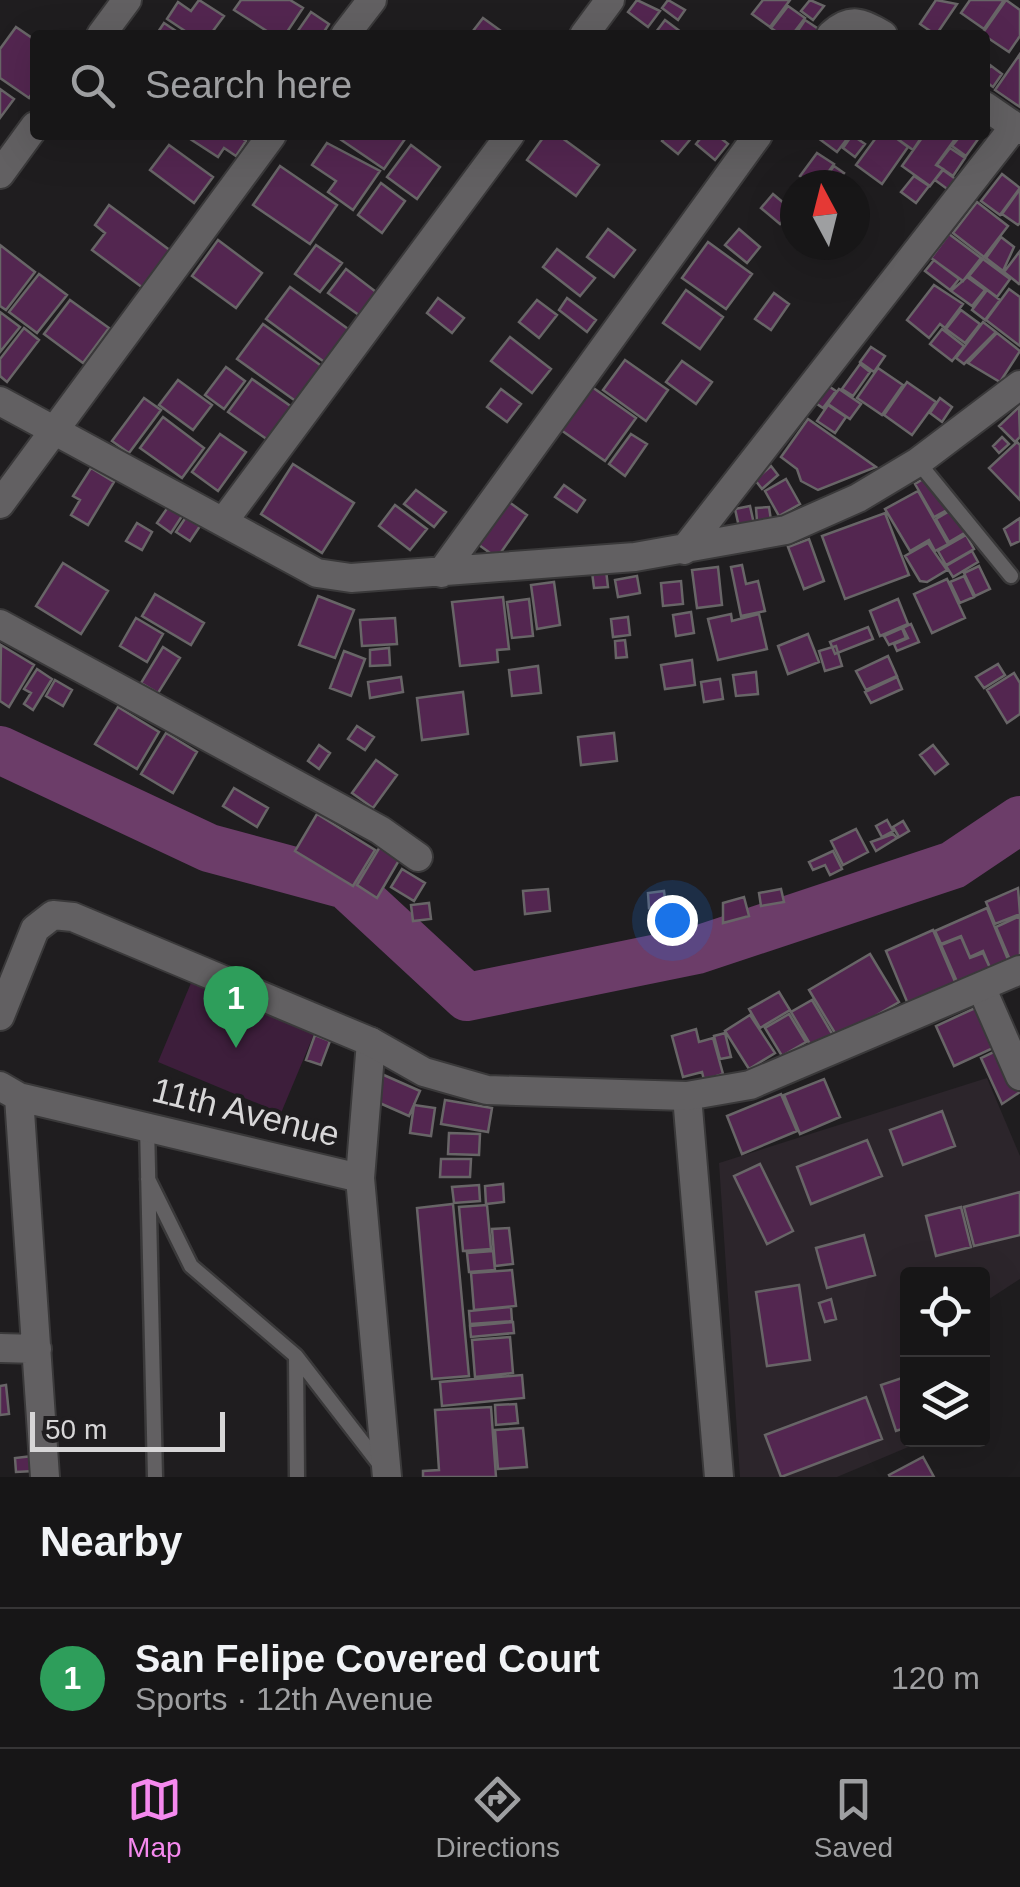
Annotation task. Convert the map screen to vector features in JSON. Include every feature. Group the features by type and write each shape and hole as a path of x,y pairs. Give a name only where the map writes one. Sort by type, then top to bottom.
{"street":[{"path":"105,30 126,0"},
{"path":"349,30 372,0"},
{"path":"588,30 610,0"},
{"path":"836,30 843,24 862,22 875,30"},
{"path":"684,550 1017,128 990,109"},
{"path":"0,174 30,133"},
{"path":"0,504 268,140"},
{"path":"223,522 506,140"},
{"path":"441,573 754,140"},
{"path":"0,401 317,573 352,578 684,550 786,530 858,498 918,462 1020,385"},
{"path":"0,624 380,830 418,857"},
{"path":"0,1016 36,929 53,915 73,917 371,1042 451,1083 515,1090 683,1096 750,1084 982,990 1020,970"},
{"path":"982,990 1020,1076"},
{"path":"360,1178 371,1042"},
{"path":"9,1091 45,1477"},
{"name":"11th Avenue","path":"9,1091 360,1178 387,1476"},
{"path":"683,1096 719,1477"},
{"path":"0,1348 36,1349"}],"lane":[{"path":"918,462 1011,576"},
{"path":"147,1125 155,1477"},
{"path":"148,1179 191,1266 296,1356 387,1476"},
{"path":"296,1356 297,1477"}],"shaded area":[{"path":"191,983 314,1034 281,1113 158,1062"},
{"path":"987,1078 1020,1156 1020,1279 990,1298 990,1267 900,1267 900,1447 908,1447 837,1477 740,1477 719,1163"}],"building":[{"path":"199,0 224,16 214,30 184,30 167,19 178,2 191,11"},
{"path":"241,0 290,0 303,8 288,30 265,30 234,10"},
{"path":"637,0 660,11 648,27 628,12"},
{"path":"668,0 685,10 678,20 662,8"},
{"path":"763,0 790,0 770,27 752,14"},
{"path":"810,0 824,6 813,20 801,11"},
{"path":"936,0 957,4 939,30 929,30 920,24"},
{"path":"970,0 1004,0 984,29 961,13"},
{"path":"1006,0 1020,10 1020,36 1009,52 990,39 990,30 985,30"},
{"path":"788,6 805,18 796,30 771,28"},
{"path":"311,12 329,24 325,30 298,30"},
{"path":"483,18 500,30 474,30"},
{"path":"665,20 678,30 658,30"},
{"path":"805,20 820,30 798,30"},
{"path":"16,27 30,37 29,98 0,78 0,49"},
{"path":"1020,54 1020,107 995,90"},
{"path":"990,65 1002,74 993,87 990,85"},
{"path":"0,89 14,99 0,118"},
{"path":"192,140 246,141 236,156 224,148 218,157"},
{"path":"341,140 404,140 384,169"},
{"path":"541,140 565,140 599,165 576,196 527,160"},
{"path":"663,140 690,140 678,154"},
{"path":"699,140 723,140 728,144 715,160 696,144"},
{"path":"821,140 846,140 837,152"},
{"path":"849,140 865,144 855,157 843,148"},
{"path":"874,140 899,140 908,147 882,184 870,175 870,170 856,165"},
{"path":"899,140 920,140 913,150"},
{"path":"920,140 954,140 936,165 943,169 930,186 902,166"},
{"path":"957,140 977,140 966,156 952,146"},
{"path":"327,143 380,171 353,210 328,192 336,181 312,165"},
{"path":"169,145 213,177 194,203 150,170"},
{"path":"411,145 440,167 417,199 387,177"},
{"path":"950,148 965,158 953,176 937,165"},
{"path":"817,153 834,164 830,170 804,170"},
{"path":"280,166 337,205 310,244 253,205"},
{"path":"943,170 957,180 950,191 935,180"},
{"path":"1002,174 1020,188 1000,215 981,201"},
{"path":"914,176 929,186 916,203 901,192"},
{"path":"381,183 405,201 382,233 358,215"},
{"path":"1020,189 1020,223 1018,225 1002,214"},
{"path":"773,194 780,200 780,224 761,208"},
{"path":"977,202 1008,226 984,257 953,233"},
{"path":"109,205 175,254 147,291 92,250 105,233 95,225"},
{"path":"608,229 635,250 614,277 587,257"},
{"path":"739,229 760,247 747,263 725,245"},
{"path":"949,234 981,258 963,281 931,258"},
{"path":"1001,237 1014,247 1003,271 986,258"},
{"path":"218,240 262,273 236,308 192,276"},
{"path":"708,242 752,274 726,309 682,278"},
{"path":"0,245 35,272 6,310 0,306"},
{"path":"316,245 342,263 320,292 295,274"},
{"path":"557,249 595,278 580,296 543,267"},
{"path":"1020,251 1020,283 1019,284 1004,272"},
{"path":"983,259 1010,279 997,297 969,276"},
{"path":"934,260 959,279 950,290 925,271"},
{"path":"346,269 380,295 363,318 328,293"},
{"path":"39,274 67,295 37,333 9,312"},
{"path":"967,277 985,290 972,306 951,291"},
{"path":"934,285 963,304 945,328 940,324 929,338 907,320"},
{"path":"290,287 351,331 327,364 266,319"},
{"path":"1009,289 1020,297 1020,346 986,320"},
{"path":"686,290 723,317 700,349 663,323"},
{"path":"987,290 1000,300 985,320 972,310"},
{"path":"774,293 789,304 771,330 755,319"},
{"path":"438,298 464,318 452,333 427,313"},
{"path":"567,298 596,320 587,332 559,310"},
{"path":"70,300 109,328 83,363 44,334"},
{"path":"537,300 557,315 539,338 519,322"},
{"path":"961,310 980,324 965,343 946,329"},
{"path":"0,312 20,327 0,352"},
{"path":"983,322 996,332 964,364 956,358"},
{"path":"263,324 323,367 297,402 237,359"},
{"path":"24,328 39,340 7,382 0,376 0,359"},
{"path":"942,329 964,346 952,361 930,344"},
{"path":"997,333 1020,351 1000,382 968,363"},
{"path":"510,337 551,369 532,393 491,361"},
{"path":"871,347 885,356 874,372 860,362"},
{"path":"625,360 668,390 646,421 603,390"},
{"path":"682,361 712,382 696,404 666,382"},
{"path":"860,364 870,372 853,396 842,389"},
{"path":"226,367 245,381 224,409 205,395"},
{"path":"878,368 903,385 882,415 857,398"},
{"path":"252,379 292,407 268,440 228,412"},
{"path":"178,380 212,405 193,430 159,405"},
{"path":"907,382 936,402 912,435 884,415"},
{"path":"827,385 836,391 823,408 814,402"},
{"path":"592,387 636,418 605,461 561,430"},
{"path":"501,389 521,404 507,422 487,407"},
{"path":"839,389 861,404 850,419 828,404"},
{"path":"144,398 161,410 129,453 112,441"},
{"path":"940,398 952,407 942,422 930,413"},
{"path":"828,405 846,417 835,433 817,421"},
{"path":"1019,407 1020,437 1015,442 999,426"},
{"path":"163,417 204,448 182,478 140,448"},
{"path":"808,419 876,467 818,490 801,481 797,469 781,457"},
{"path":"220,434 246,452 218,491 192,472"},
{"path":"631,434 647,444 625,476 609,464"},
{"path":"1002,437 1009,444 999,453 993,446"},
{"path":"1017,442 1020,445 1020,500 989,468"},
{"path":"293,464 354,503 322,553 261,514"},
{"path":"771,466 778,475 762,489 755,480"},
{"path":"91,468 114,482 88,525 71,515 80,500 73,496"},
{"path":"928,476 947,510 934,517 915,484"},
{"path":"786,479 800,504 779,516 765,491"},
{"path":"564,485 585,500 577,512 555,497"},
{"path":"416,490 446,512 434,527 404,504"},
{"path":"918,491 948,544 935,551 929,540 910,551 885,509"},
{"path":"509,502 527,515 497,558 479,545"},
{"path":"395,505 427,529 410,550 379,526"},
{"path":"750,506 754,524 739,527 735,509"},
{"path":"168,507 182,516 171,533 157,523"},
{"path":"769,507 771,520 757,521 756,508"},
{"path":"953,509 966,532 949,542 936,519"},
{"path":"885,513 909,575 845,599 822,536"},
{"path":"186,517 200,526 190,541 176,532"},
{"path":"1020,518 1020,541 1011,545 1004,529"},
{"path":"137,523 152,532 142,550 126,541"},
{"path":"966,535 974,549 946,565 938,551"},
{"path":"809,539 824,581 804,589 788,547"},
{"path":"928,543 947,570 927,582 920,581 905,556"},
{"path":"972,551 978,562 953,577 946,566"},
{"path":"63,563 108,591 81,634 36,606"},
{"path":"742,565 746,584 758,581 765,611 741,616 731,567"},
{"path":"979,566 990,589 975,596 964,573"},
{"path":"718,567 722,605 697,608 692,570"},
{"path":"606,570 608,587 594,588 592,572"},
{"path":"637,576 640,593 618,597 615,580"},
{"path":"964,576 974,597 960,603 950,582"},
{"path":"947,579 965,618 932,633 914,594"},
{"path":"681,581 683,604 663,606 661,583"},
{"path":"554,582 560,625 537,629 531,585"},
{"path":"155,594 204,623 191,645 142,616"},
{"path":"318,596 354,610 335,658 299,645"},
{"path":"503,597 509,649 497,650 498,662 460,666 452,602"},
{"path":"529,599 533,636 512,638 507,602"},
{"path":"898,599 908,624 880,636 870,611"},
{"path":"691,612 694,633 676,636 673,615"},
{"path":"731,614 732,621 759,614 767,649 718,660 708,619"},
{"path":"628,617 630,635 613,637 611,619"},
{"path":"136,618 163,634 147,662 120,646"},
{"path":"395,618 397,644 362,646 360,620"},
{"path":"911,624 919,642 897,651 894,644 908,638 903,628"},
{"path":"868,627 873,639 835,654 830,642"},
{"path":"902,628 906,638 889,645 884,636"},
{"path":"808,634 819,662 788,674 778,646"},
{"path":"625,640 627,657 616,658 615,641"},
{"path":"1,645 34,665 9,707 0,701"},
{"path":"836,646 842,666 825,671 819,651"},
{"path":"163,647 180,658 158,693 141,683"},
{"path":"389,648 390,665 370,666 370,650"},
{"path":"344,651 365,659 351,696 330,688"},
{"path":"888,656 897,676 866,690 856,671"},
{"path":"692,660 695,685 665,689 661,665"},
{"path":"998,664 1005,675 984,688 976,677"},
{"path":"538,666 541,693 512,696 509,670"},
{"path":"37,669 52,679 33,710 24,704 31,693 24,689"},
{"path":"756,672 758,694 736,696 733,675"},
{"path":"1014,673 1020,683 1020,714 1007,723 987,690"},
{"path":"401,677 403,692 370,698 368,682"},
{"path":"897,677 902,689 871,703 865,692"},
{"path":"720,679 723,699 704,702 701,682"},
{"path":"55,680 72,690 63,706 46,696"},
{"path":"463,692 468,734 422,740 417,698"},
{"path":"118,707 159,732 137,769 95,744"},
{"path":"357,726 374,737 365,750 348,739"},
{"path":"166,733 197,752 173,793 141,774"},
{"path":"614,733 617,761 581,765 578,737"},
{"path":"319,745 330,753 319,769 308,761"},
{"path":"933,745 948,764 935,774 920,755"},
{"path":"376,760 397,775 373,808 352,793"},
{"path":"234,788 268,808 257,827 223,806"},
{"path":"317,814 375,850 353,886 295,851"},
{"path":"887,820 893,831 882,837 876,826"},
{"path":"903,821 909,831 899,837 893,827"},
{"path":"856,829 868,852 843,865 831,841"},
{"path":"893,834 897,838 876,851 871,842"},
{"path":"381,845 401,857 377,898 357,885"},
{"path":"833,851 842,869 830,875 825,865 813,870 809,862"},
{"path":"402,869 425,883 414,901 391,887"},
{"path":"1018,888 1020,914 995,924 986,902"},
{"path":"548,889 550,911 525,914 523,891"},
{"path":"781,889 784,902 761,906 759,893"},
{"path":"664,891 666,906 649,908 648,893"},
{"path":"744,897 749,916 723,923 723,903"},
{"path":"429,903 431,919 413,921 411,905"},
{"path":"987,908 1009,962 991,970 983,951 970,957 961,936 941,944 935,931"},
{"path":"1020,916 1020,956 1010,960 996,927"},
{"path":"933,930 956,984 908,1004 886,951"},
{"path":"961,937 970,958 983,953 991,970 958,984 941,945"},
{"path":"870,954 899,1002 838,1038 809,990"},
{"path":"779,992 790,1010 760,1028 749,1009"},
{"path":"812,1000 834,1037 813,1049 791,1012"},
{"path":"984,1004 1002,1044 954,1066 936,1026"},
{"path":"789,1014 806,1042 782,1056 765,1028"},
{"path":"750,1015 775,1053 749,1069 725,1031"},
{"path":"696,1029 699,1042 713,1038 723,1074 704,1080 702,1072 683,1077 672,1036"},
{"path":"725,1033 731,1057 720,1059 714,1036"},
{"path":"315,1035 330,1041 321,1065 306,1060"},
{"path":"1000,1049 1020,1092 1002,1104 981,1058"},
{"path":"377,1072 420,1091 409,1116 366,1097"},
{"path":"824,1079 840,1117 800,1134 784,1095"},
{"path":"781,1094 797,1131 742,1154 727,1116"},
{"path":"445,1100 492,1108 488,1132 441,1124"},
{"path":"414,1105 435,1108 431,1136 410,1133"},
{"path":"942,1111 955,1146 903,1165 890,1130"},
{"path":"449,1133 480,1134 479,1155 448,1154"},
{"path":"867,1140 882,1176 811,1204 797,1167"},
{"path":"441,1159 471,1159 470,1177 440,1177"},
{"path":"760,1164 793,1231 767,1244 734,1176"},
{"path":"503,1184 504,1202 486,1204 485,1186"},
{"path":"479,1185 480,1201 454,1203 452,1187"},
{"path":"1020,1192 1020,1235 974,1246 964,1207"},
{"path":"453,1204 469,1376 432,1379 417,1208"},
{"path":"487,1205 491,1249 463,1251 459,1207"},
{"path":"961,1207 971,1247 936,1256 926,1216"},
{"path":"509,1228 513,1264 495,1266 492,1229"},
{"path":"864,1235 875,1275 827,1288 816,1248"},
{"path":"493,1251 495,1270 469,1272 467,1253"},
{"path":"512,1270 516,1306 474,1310 471,1273"},
{"path":"799,1285 810,1360 767,1366 756,1292"},
{"path":"831,1299 836,1319 825,1322 819,1303"},
{"path":"511,1307 512,1321 470,1324 469,1311"},
{"path":"513,1322 514,1333 471,1337 470,1326"},
{"path":"510,1337 513,1373 475,1377 472,1340"},
{"path":"522,1375 524,1398 442,1406 440,1382"},
{"path":"900,1379 900,1430 896,1431 881,1385"},
{"path":"6,1385 9,1414 0,1415 0,1386"},
{"path":"866,1397 882,1439 781,1477 765,1435"},
{"path":"516,1404 518,1423 496,1425 495,1405"},
{"path":"491,1407 496,1477 423,1477 423,1471 439,1470 435,1410"},
{"path":"523,1428 527,1467 498,1469 495,1430"},
{"path":"33,1456 34,1471 16,1472 15,1458"},
{"path":"923,1457 934,1477 890,1477 889,1475"}],"waterway":[{"path":"0,750 209,848 346,885 467,997 697,950 953,865 1020,820"}],"place":[{"name":"San Felipe Covered Court","path":"236,1048"}]}
